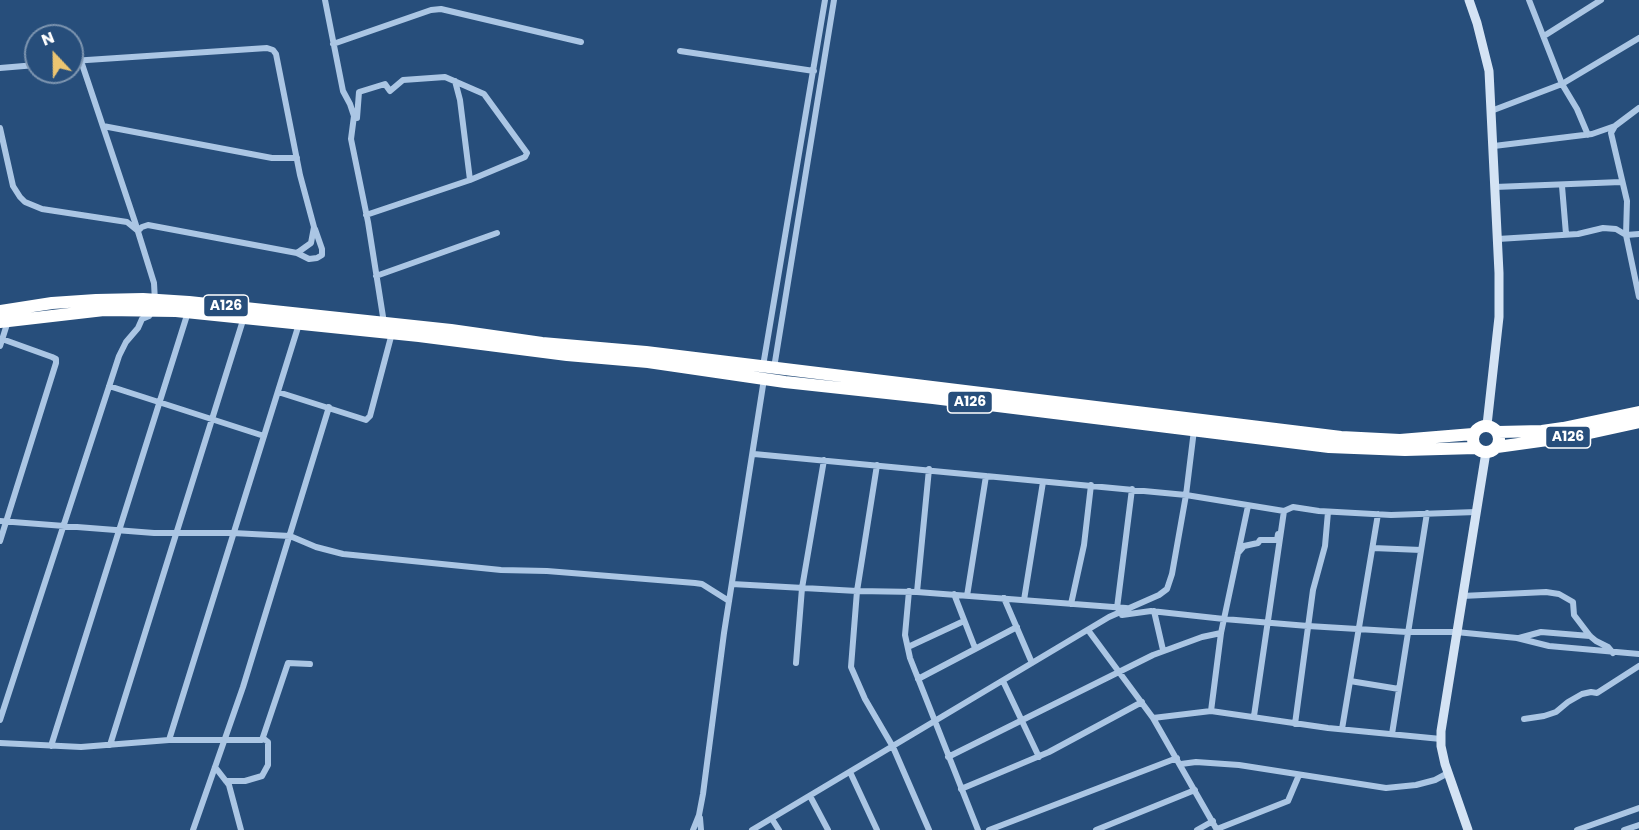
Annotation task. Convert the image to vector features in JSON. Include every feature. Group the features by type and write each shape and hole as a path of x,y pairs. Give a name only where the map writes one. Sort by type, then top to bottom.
{"highway":[{"name":"A126","path":"3,318 73,302 154,305 384,322 466,337 1341,437 1400,440 1473,434 1478,427 1486,425"},
{"name":"A126","path":"154,305 188,312 299,324 392,333 450,335"},
{"name":"A126","path":"767,372 933,398 1355,448 1486,449 1576,436 1639,422"},
{"name":"A126","path":"1498,432 1542,431 1639,412"},
{"path":"1473,434 1472,441 1486,449 1499,440 1498,432 1486,425"}],"street":[{"path":"324,0 343,91 354,116 351,139 384,322"},
{"path":"700,830 699,815 729,601 825,0"},
{"path":"767,372 834,0"},
{"path":"1469,0 1488,64 1494,146 1499,317 1486,425"},
{"path":"1529,0 1562,84 1577,109 1588,135"},
{"path":"1544,36 1601,0"},
{"path":"333,44 431,10 441,9 581,42"},
{"path":"1491,111 1562,84 1639,38"},
{"path":"84,61 267,48 273,50 276,54 297,158 322,255 309,259 297,253 148,225 138,231"},
{"path":"680,51 814,71"},
{"path":"0,68 24,66"},
{"path":"0,720 119,356 126,342 138,328 142,319 149,316 154,305 154,283 84,70"},
{"path":"351,139 356,128 359,92 385,84 390,91 403,80 445,77 484,94 527,151 525,157 470,180 366,215"},
{"path":"455,81 460,100 470,180"},
{"path":"1494,146 1588,135 1615,126 1639,108"},
{"path":"103,126 272,159 297,158"},
{"path":"1615,126 1611,133 1627,201 1626,235 1639,297"},
{"path":"0,128 13,186 25,202 42,209 127,222 138,231"},
{"path":"1495,187 1621,182"},
{"path":"1562,186 1566,234"},
{"path":"297,253 311,243 314,227"},
{"path":"1497,239 1578,234 1603,228 1616,229 1626,235 1639,234"},
{"path":"376,276 496,233"},
{"path":"51,746 188,312"},
{"path":"110,745 244,317"},
{"path":"0,541 3,521 56,363 56,359 52,357 1,343 3,318"},
{"path":"168,740 299,324"},
{"path":"278,392 366,420 370,416 392,333"},
{"path":"109,386 264,436"},
{"path":"194,830 243,687 329,407"},
{"path":"752,830 1110,617 1159,595 1167,589 1172,574 1186,495 1194,430"},
{"path":"1468,830 1448,773 1441,739 1442,715 1486,449"},
{"path":"754,454 1132,489 1269,507 1284,511 1293,507 1328,512 1378,514 1476,512"},
{"path":"796,663 802,588 824,460"},
{"path":"877,465 857,591 851,667 865,699 893,747 929,830"},
{"path":"917,592 929,469"},
{"path":"967,596 986,476"},
{"path":"1024,600 1043,482"},
{"path":"1071,604 1084,545 1091,485"},
{"path":"1117,608 1132,489"},
{"path":"1211,711 1221,633 1248,506"},
{"path":"1237,555 1244,546 1258,543 1260,540 1277,540 1284,511"},
{"path":"1254,716 1284,511"},
{"path":"1296,724 1313,590 1325,546 1328,512"},
{"path":"1392,734 1427,513"},
{"path":"1342,729 1378,514"},
{"path":"3,521 177,533 290,536 316,547 343,554 501,570 547,571 702,584 729,601"},
{"path":"1373,548 1421,550"},
{"path":"732,584 857,591 909,591 1128,609"},
{"path":"909,591 905,635 908,647 918,679 930,704 948,757 978,830"},
{"path":"1462,596 1546,592 1558,594 1573,602 1574,615 1590,636 1608,646 1613,653"},
{"path":"954,594 975,648"},
{"path":"1004,598 1032,663"},
{"path":"1110,617 1155,611 1267,623 1407,633 1456,632 1518,638 1549,646 1639,654"},
{"path":"1155,611 1162,650"},
{"path":"908,647 964,621"},
{"path":"918,679 1017,627"},
{"path":"1088,630 1153,718 1217,830 1288,801 1299,775"},
{"path":"1518,638 1541,632 1590,636"},
{"path":"948,757 1162,650 1221,633"},
{"path":"0,743 81,747 168,740 257,741 263,738 288,663 309,664"},
{"path":"1524,719 1556,712 1582,694 1597,693 1639,666"},
{"path":"1003,681 1039,757"},
{"path":"1350,681 1399,689"},
{"path":"961,789 1039,757 1142,702"},
{"path":"1153,718 1211,711 1296,724 1441,739"},
{"path":"226,781 245,781 262,776 268,765 268,742 263,738"},
{"path":"989,830 1179,761 1239,765 1386,788 1416,785 1435,780 1448,773"},
{"path":"215,767 226,781 241,830"},
{"path":"850,772 877,830"},
{"path":"1096,830 1195,790"},
{"path":"810,796 828,830"},
{"path":"1577,830 1639,808"},
{"path":"693,830 699,815"},
{"path":"772,819 779,830"},
{"path":"1197,830 1213,821"},
{"path":"1624,830 1639,825"}]}
